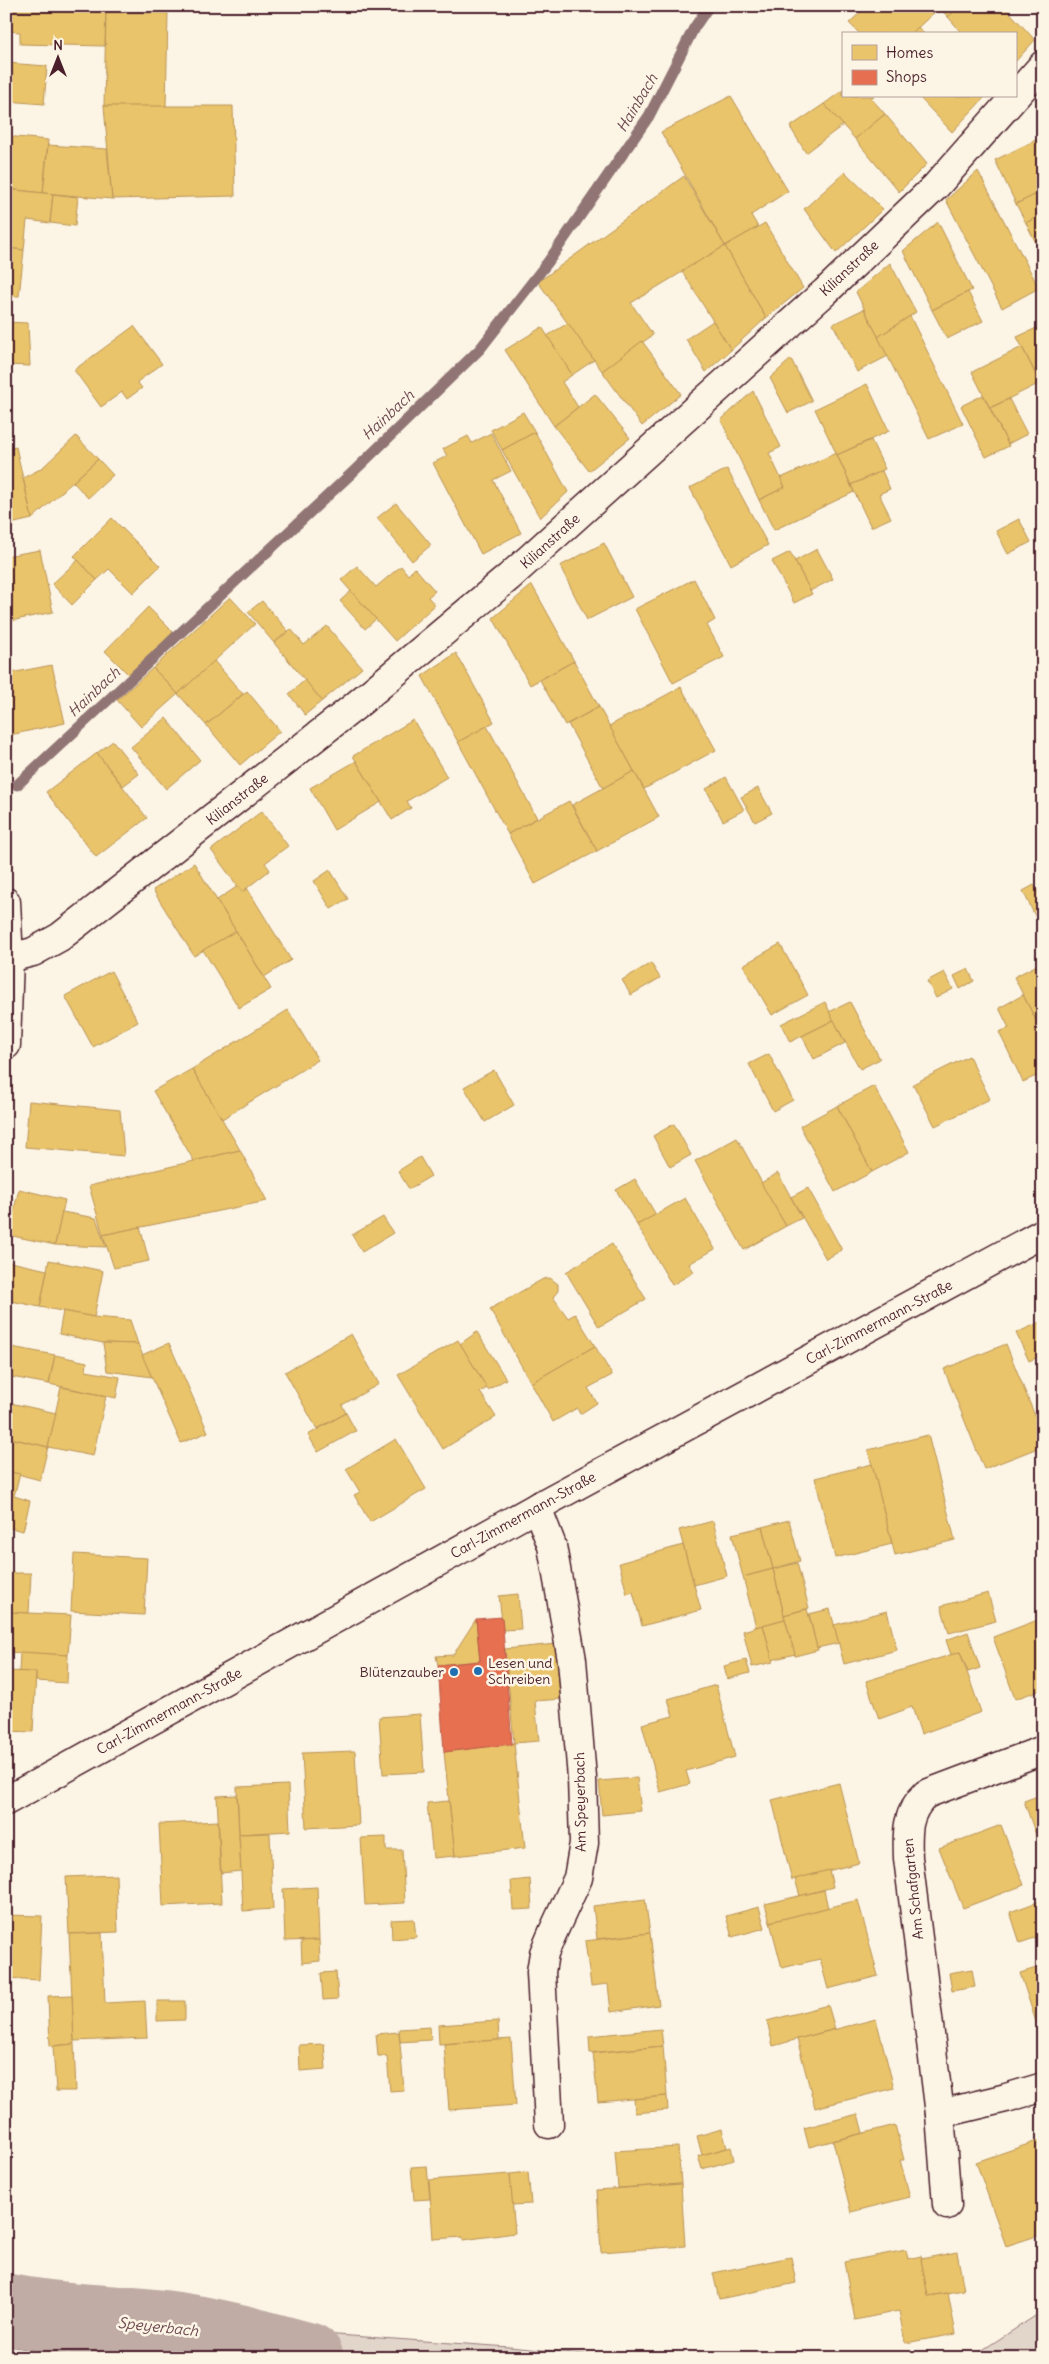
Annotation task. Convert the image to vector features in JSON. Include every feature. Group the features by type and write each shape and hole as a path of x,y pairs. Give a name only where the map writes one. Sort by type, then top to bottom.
{"street":[{"name":"Kilianstraße","path":"1016,95 1043,65"},
{"name":"Kilianstraße","path":"9,958 33,952 60,937 354,708 509,578 825,292 929,193 1014,98"},
{"path":"6,902 9,958 6,1045"},
{"name":"Carl-Zimmermann-Straße","path":"6,1801 536,1507 1043,1233"},
{"name":"Am Speyerbach","path":"536,1507 552,1546 572,1660 582,1787 584,1843 578,1878 552,1932 544,1953 541,1972 550,2124"},
{"name":"Am Schafgarten","path":"947,2205 940,2114 908,1858 907,1831 910,1815 916,1804 926,1794 1043,1750"},
{"path":"940,2114 1043,2087"}],"shaded area":[{"path":"6,2287 59,2294 194,2302 323,2334 509,2347 627,2358 91,2358 6,2346"},
{"path":"1043,2311 1043,2358 970,2358"}],"building: Homes":[{"path":"7,6 95,6 95,12 7,11"},
{"path":"159,6 217,6 217,9 159,9"},
{"path":"867,6 938,6 939,8 913,32 858,32 849,23"},
{"path":"938,6 960,6 948,17"},
{"path":"960,6 1004,6 1035,40 1016,61 1016,32 961,32 948,17"},
{"path":"1030,6 1043,6 1043,19"},
{"path":"6,11 106,12 105,46 20,44 20,32 6,31"},
{"path":"106,12 168,13 166,108 104,106"},
{"path":"918,27 922,32 913,32"},
{"path":"6,63 47,66 44,104 6,101"},
{"path":"842,91 842,98 871,98 885,114 855,139 824,104"},
{"path":"731,96 788,191 751,215 758,227 725,246 661,132"},
{"path":"920,98 984,98 952,132"},
{"path":"824,104 843,125 806,153 790,127"},
{"path":"104,106 233,106 235,196 112,199"},
{"path":"885,114 927,164 899,192 855,139"},
{"path":"6,136 48,140 43,193 6,189"},
{"path":"1040,138 1043,143 1043,191 1016,204 995,160"},
{"path":"48,145 107,149 112,199 43,193"},
{"path":"978,171 1039,288 1002,308 946,200"},
{"path":"845,172 883,209 836,253 804,209"},
{"path":"684,176 725,246 631,303 653,335 602,371 538,282"},
{"path":"6,189 53,194 50,223 27,220 24,250 6,248"},
{"path":"1043,191 1043,214 1026,223 1016,204"},
{"path":"53,194 78,197 75,226 50,223"},
{"path":"1043,214 1043,257 1026,223"},
{"path":"938,222 972,290 932,310 903,251"},
{"path":"765,223 803,288 766,318 725,246"},
{"path":"725,246 766,318 731,350 682,271"},
{"path":"6,248 24,250 19,296 6,296"},
{"path":"890,263 916,312 878,337 856,292"},
{"path":"968,292 983,321 947,339 932,310"},
{"path":"864,309 888,356 857,372 833,324"},
{"path":"910,316 963,424 929,439 878,337"},
{"path":"713,321 731,350 706,372 686,339"},
{"path":"6,322 28,323 30,366 6,365"},
{"path":"568,323 594,360 572,375 547,336"},
{"path":"1043,325 1043,388 1017,337"},
{"path":"134,326 162,364 137,382 142,388 127,399 122,392 101,407 74,370"},
{"path":"542,327 572,375 562,382 578,407 554,426 505,350"},
{"path":"642,341 681,394 642,426 602,371"},
{"path":"1022,347 1040,383 990,408 972,372"},
{"path":"791,359 812,401 788,413 770,378"},
{"path":"867,384 889,431 837,455 815,409"},
{"path":"753,391 781,447 769,453 785,487 759,500 721,420"},
{"path":"595,394 630,438 589,471 554,426"},
{"path":"983,395 1009,446 986,457 961,406"},
{"path":"1009,399 1027,434 1008,444 990,408"},
{"path":"523,412 535,432 502,450 491,430"},
{"path":"535,432 568,492 540,518 502,450"},
{"path":"491,433 511,471 493,480 521,533 481,554 433,463 447,456 443,449 468,436 472,443"},
{"path":"76,436 98,459 32,519 23,478 42,468"},
{"path":"871,440 885,469 851,485 837,455"},
{"path":"16,447 32,519 6,525 6,449"},
{"path":"836,453 854,492 774,530 759,500 785,487 781,478"},
{"path":"98,459 113,475 88,498 73,482"},
{"path":"727,469 768,545 731,565 690,488"},
{"path":"882,471 890,489 879,494 891,518 871,527 851,485"},
{"path":"396,503 431,545 412,561 377,518"},
{"path":"112,518 160,566 133,593 109,569 97,580 74,556"},
{"path":"1019,519 1031,542 1008,554 996,531"},
{"path":"604,543 632,597 587,620 560,566"},
{"path":"817,549 833,579 810,591 795,561"},
{"path":"40,550 53,612 6,622 6,556"},
{"path":"790,552 812,594 794,603 772,561"},
{"path":"78,560 97,580 72,605 52,584"},
{"path":"357,566 376,587 401,566 408,575 415,568 435,591 428,597 435,605 395,641 341,580"},
{"path":"694,579 715,620 707,625 724,657 673,683 635,609"},
{"path":"532,585 574,661 530,685 493,618"},
{"path":"351,591 376,619 365,629 340,601"},
{"path":"230,597 255,624 178,694 153,668"},
{"path":"262,601 288,631 274,643 248,612"},
{"path":"148,607 173,632 130,676 105,651"},
{"path":"327,626 362,668 322,701 274,643 291,629 304,645"},
{"path":"456,653 494,722 458,742 422,676"},
{"path":"214,661 243,694 206,725 178,694"},
{"path":"574,661 599,707 565,725 540,680"},
{"path":"52,665 65,723 10,735 6,716 6,674"},
{"path":"153,668 178,694 141,727 117,700"},
{"path":"305,680 322,701 305,715 289,694"},
{"path":"681,687 716,750 644,789 609,726"},
{"path":"247,691 280,731 240,765 206,725"},
{"path":"599,707 634,771 603,788 568,724"},
{"path":"166,718 200,760 166,789 131,747"},
{"path":"413,720 447,777 407,801 411,808 392,820 353,756"},
{"path":"487,726 537,818 508,834 458,742"},
{"path":"113,741 139,774 123,786 97,753"},
{"path":"97,753 147,818 96,857 46,792"},
{"path":"356,761 381,802 334,830 310,788"},
{"path":"634,771 659,817 597,851 572,805"},
{"path":"726,777 744,810 723,821 706,789"},
{"path":"758,788 772,813 755,822 741,797"},
{"path":"569,801 597,851 535,884 508,834"},
{"path":"262,811 288,846 265,863 270,870 242,892 211,850"},
{"path":"194,863 236,931 194,956 153,890"},
{"path":"330,870 348,899 331,909 314,881"},
{"path":"1034,885 1043,901 1043,912 1035,916 1023,891"},
{"path":"238,886 242,892 247,888 291,960 264,977 217,900"},
{"path":"236,931 271,989 239,1008 203,950"},
{"path":"780,944 808,995 772,1015 743,965"},
{"path":"1043,957 1043,1034 1014,977 1041,963 1039,959"},
{"path":"651,963 660,978 631,995 622,980"},
{"path":"968,969 974,981 960,989 954,976"},
{"path":"111,971 138,1022 93,1047 65,996"},
{"path":"944,972 953,989 936,998 927,981"},
{"path":"1023,995 1043,1034 1042,1086 1036,1076 1023,1082 999,1032 1009,1028 999,1008"},
{"path":"825,1002 834,1020 790,1042 781,1024"},
{"path":"850,1002 880,1059 860,1069 829,1012"},
{"path":"288,1010 318,1060 222,1119 192,1069"},
{"path":"834,1020 845,1043 814,1059 802,1036"},
{"path":"769,1054 793,1100 773,1111 749,1064"},
{"path":"969,1056 990,1099 935,1126 913,1084"},
{"path":"192,1069 240,1150 194,1161 153,1091"},
{"path":"494,1070 514,1105 485,1122 464,1087"},
{"path":"874,1086 909,1152 872,1172 837,1106"},
{"path":"29,1101 120,1110 124,1156 25,1147"},
{"path":"837,1106 872,1172 835,1192 800,1126"},
{"path":"674,1124 691,1155 670,1167 653,1136"},
{"path":"737,1138 786,1226 744,1250 695,1161"},
{"path":"240,1150 267,1201 103,1235 89,1186"},
{"path":"420,1157 431,1176 409,1189 398,1171"},
{"path":"778,1173 802,1218 786,1226 761,1183"},
{"path":"635,1179 656,1215 637,1225 616,1190"},
{"path":"808,1188 842,1250 826,1259 791,1197"},
{"path":"19,1189 65,1200 55,1245 8,1235"},
{"path":"685,1198 715,1249 689,1264 694,1272 672,1285 637,1225"},
{"path":"62,1212 96,1218 106,1247 55,1245"},
{"path":"383,1217 393,1233 362,1252 352,1235"},
{"path":"140,1227 149,1261 114,1268 103,1235"},
{"path":"612,1244 646,1299 599,1327 566,1272"},
{"path":"49,1260 103,1271 94,1317 40,1307"},
{"path":"6,1261 47,1270 40,1307 6,1300"},
{"path":"550,1278 558,1284 558,1291 553,1297 568,1318 575,1314 595,1346 531,1383 490,1309 543,1279"},
{"path":"63,1311 94,1317 130,1320 138,1344 103,1343 59,1334"},
{"path":"1043,1321 1043,1355 1029,1361 1016,1333"},
{"path":"477,1332 506,1379 488,1390 460,1344"},
{"path":"351,1334 379,1384 342,1405 346,1413 317,1429 285,1372"},
{"path":"458,1340 487,1388 480,1392 496,1417 443,1449 398,1375"},
{"path":"103,1343 138,1344 152,1377 107,1371"},
{"path":"169,1343 208,1432 181,1443 142,1355"},
{"path":"1006,1344 1043,1436 1043,1446 984,1469 944,1369"},
{"path":"6,1346 55,1355 49,1384 6,1376"},
{"path":"595,1346 612,1375 588,1388 597,1403 580,1414 577,1408 553,1422 531,1383"},
{"path":"55,1355 87,1362 86,1371 120,1377 116,1398 49,1384"},
{"path":"61,1387 106,1396 93,1456 48,1447"},
{"path":"6,1402 56,1413 48,1447 6,1437"},
{"path":"346,1413 356,1431 318,1452 308,1435"},
{"path":"1043,1416 1043,1436 1036,1419"},
{"path":"928,1435 955,1540 895,1555 868,1450"},
{"path":"9,1438 48,1447 40,1480 6,1471 6,1448"},
{"path":"396,1439 426,1489 370,1522 354,1495 360,1492 346,1469"},
{"path":"872,1464 892,1544 835,1558 815,1478"},
{"path":"6,1471 20,1474 14,1496 30,1501 23,1531 6,1527"},
{"path":"789,1520 800,1561 773,1569 762,1527"},
{"path":"713,1521 727,1576 694,1585 679,1530"},
{"path":"762,1527 773,1569 743,1577 732,1534"},
{"path":"683,1545 701,1610 642,1626 633,1592 627,1594 619,1563"},
{"path":"74,1554 147,1558 144,1615 71,1611"},
{"path":"797,1563 809,1608 784,1615 773,1569"},
{"path":"773,1569 785,1619 756,1627 743,1577"},
{"path":"10,1573 31,1573 29,1613 8,1612"},
{"path":"988,1593 996,1621 949,1633 941,1606"},
{"path":"518,1594 521,1629 503,1630 499,1596"},
{"path":"807,1609 818,1650 795,1656 784,1615"},
{"path":"830,1609 839,1643 817,1648 809,1614"},
{"path":"887,1611 897,1650 844,1664 834,1625"},
{"path":"8,1612 71,1615 68,1655 6,1652"},
{"path":"1043,1618 1043,1689 1015,1699 993,1637"},
{"path":"476,1619 480,1661 438,1665 436,1656 453,1655"},
{"path":"785,1619 795,1654 772,1660 763,1625"},
{"path":"763,1625 773,1662 752,1667 743,1631"},
{"path":"968,1632 980,1668 968,1672 960,1652 951,1655 946,1640"},
{"path":"556,1644 562,1699 535,1701 539,1741 514,1743 505,1649"},
{"path":"20,1652 68,1655 67,1683 36,1681 36,1672 19,1672"},
{"path":"960,1652 981,1712 921,1734 912,1707 879,1719 866,1681"},
{"path":"746,1660 750,1673 727,1679 724,1666"},
{"path":"6,1671 36,1672 33,1732 6,1731"},
{"path":"716,1685 735,1757 686,1771 690,1784 660,1792 642,1724 673,1716 668,1699"},
{"path":"420,1714 424,1772 383,1774 379,1717"},
{"path":"514,1743 525,1848 455,1856 444,1752"},
{"path":"355,1751 359,1825 306,1828 302,1753"},
{"path":"637,1778 641,1811 602,1815 599,1781"},
{"path":"839,1783 859,1863 792,1880 772,1800"},
{"path":"288,1785 290,1831 239,1834 237,1787"},
{"path":"1043,1794 1043,1855 1024,1801"},
{"path":"237,1795 241,1871 221,1873 217,1796"},
{"path":"449,1801 455,1856 433,1858 427,1803"},
{"path":"218,1821 222,1903 163,1906 159,1824"},
{"path":"1001,1825 1024,1885 963,1908 939,1848"},
{"path":"270,1833 273,1909 243,1911 239,1834"},
{"path":"386,1837 386,1850 402,1850 405,1903 365,1905 361,1838"},
{"path":"829,1870 833,1887 800,1896 795,1879"},
{"path":"116,1875 118,1932 69,1934 66,1877"},
{"path":"530,1879 532,1909 513,1910 511,1881"},
{"path":"317,1887 319,1940 285,1941 283,1889"},
{"path":"824,1890 828,1908 770,1922 765,1904"},
{"path":"645,1899 650,1933 597,1939 593,1906"},
{"path":"858,1900 878,1976 828,1989 820,1959 782,1968 770,1922"},
{"path":"1043,1900 1043,1935 1020,1943 1010,1912"},
{"path":"759,1907 765,1928 732,1937 726,1916"},
{"path":"6,1915 42,1916 39,1980 6,1978"},
{"path":"414,1919 416,1937 392,1939 391,1920"},
{"path":"102,1933 105,2003 145,2001 147,2038 74,2041 69,1934"},
{"path":"650,1933 659,2005 611,2012 608,1984 591,1986 585,1941"},
{"path":"319,1940 320,1961 302,1963 301,1941"},
{"path":"1043,1966 1043,2029 1039,2031 1020,1973"},
{"path":"972,1969 975,1987 952,1991 949,1973"},
{"path":"336,1972 338,1999 323,2000 321,1973"},
{"path":"72,1995 74,2044 50,2046 48,1996"},
{"path":"157,2001 185,2001 185,2020 157,2021"},
{"path":"828,2005 835,2029 773,2046 767,2021"},
{"path":"876,2019 894,2088 815,2108 797,2039"},
{"path":"498,2021 499,2040 439,2044 438,2025"},
{"path":"430,2027 431,2040 400,2042 399,2029"},
{"path":"661,2029 663,2046 590,2053 589,2036"},
{"path":"399,2032 404,2090 390,2091 387,2056 378,2056 376,2034"},
{"path":"511,2039 516,2105 449,2110 444,2044"},
{"path":"74,2044 76,2091 56,2091 53,2046"},
{"path":"324,2044 326,2069 300,2071 299,2045"},
{"path":"663,2046 667,2096 598,2102 593,2053"},
{"path":"667,2096 668,2110 635,2113 634,2099"},
{"path":"858,2114 863,2133 809,2147 804,2128"},
{"path":"895,2125 904,2160 900,2160 910,2197 851,2212 833,2141"},
{"path":"722,2129 727,2148 702,2155 697,2136"},
{"path":"1043,2139 1043,2234 1006,2246 976,2162"},
{"path":"678,2147 681,2184 618,2188 615,2151"},
{"path":"731,2147 734,2160 702,2169 698,2156"},
{"path":"427,2166 430,2199 414,2200 411,2167"},
{"path":"528,2172 531,2204 512,2205 510,2174"},
{"path":"510,2174 515,2233 463,2240 463,2237 433,2239 429,2180"},
{"path":"681,2184 685,2246 601,2252 597,2190"},
{"path":"906,2250 908,2259 921,2256 928,2296 948,2293 956,2334 905,2343 899,2311 855,2320 844,2262"},
{"path":"957,2252 964,2290 928,2296 921,2259"},
{"path":"791,2257 796,2283 719,2299 713,2273"}],"building: Shops":[{"path":"502,1617 512,1744 444,1752 438,1665 480,1661 476,1619"}],"waterway":[{"name":"Hainbach","path":"17,785 352,473 480,349 548,262 649,116 694,28 709,6"},
{"name":"Speyerbach","path":"6,2309 26,2313 184,2329 237,2339 308,2358"}],"place":[{"name":"Lesen und Schreiben","path":"478,1671"},
{"name":"Blütenzauber","path":"454,1672"}]}
